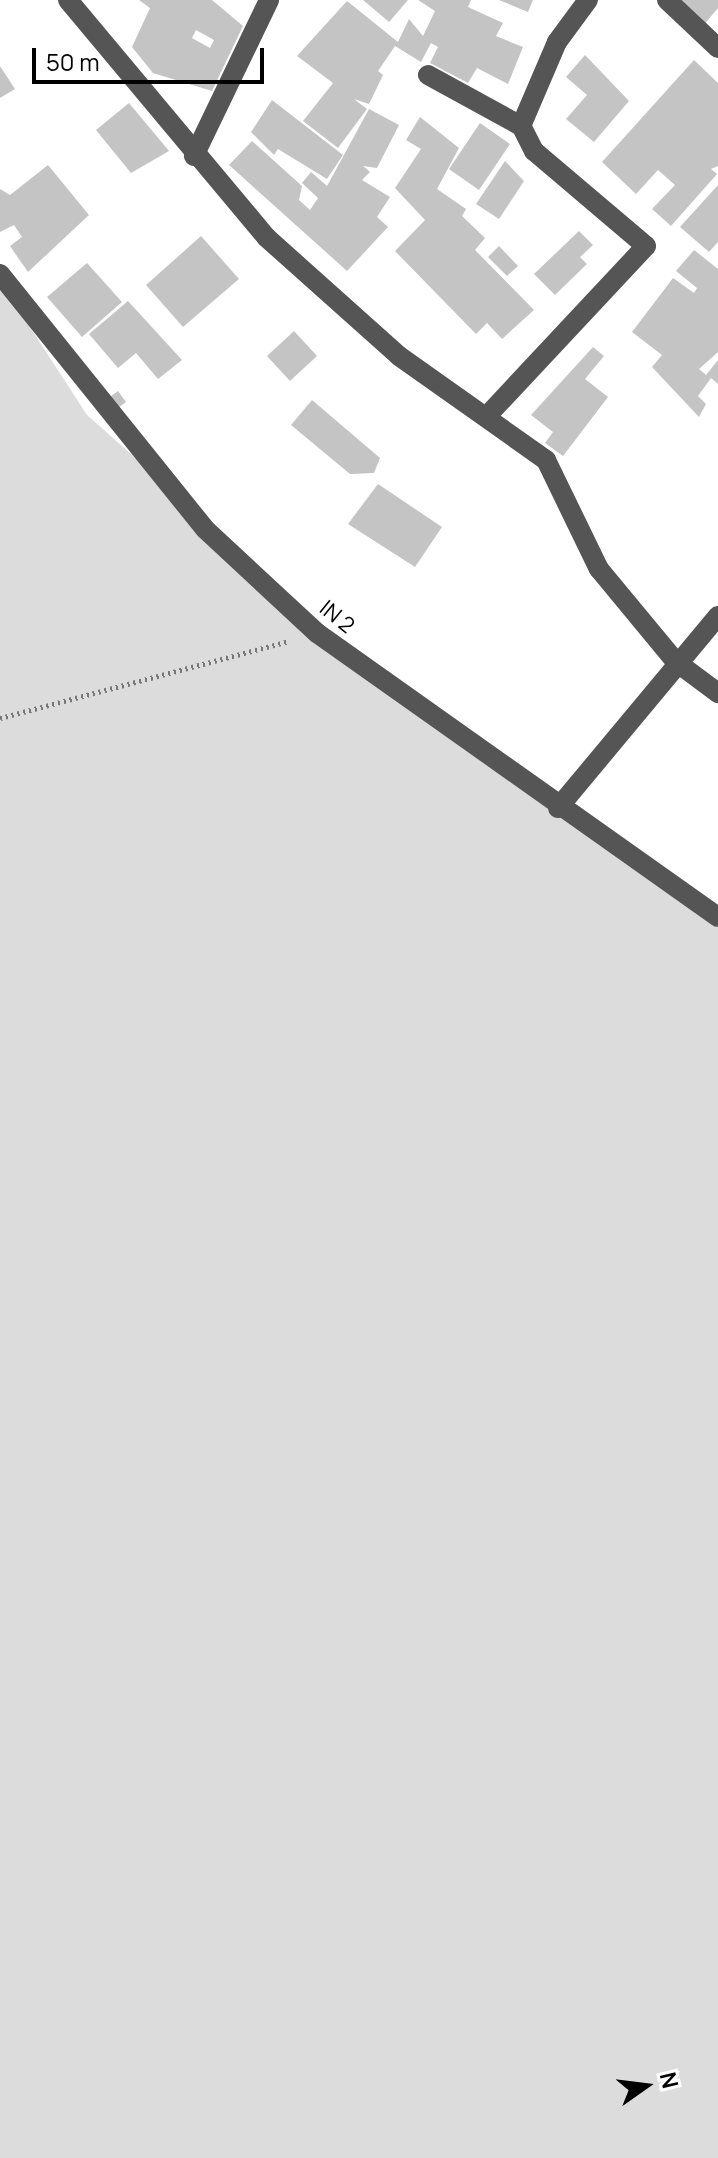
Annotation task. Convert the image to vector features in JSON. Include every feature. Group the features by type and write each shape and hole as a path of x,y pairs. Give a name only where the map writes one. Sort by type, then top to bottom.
{"street":[{"path":"68,0 194,156 316,283 399,356 546,460 599,569 675,661 718,693"},
{"path":"194,156 269,0"},
{"path":"521,126 557,42 588,0"},
{"path":"667,0 718,48"},
{"path":"428,75 521,126 534,151 646,246 486,417"},
{"name":"IN 2","path":"0,274 205,529 317,633 558,808 718,917"},
{"path":"558,808 675,661 718,616"}],"path":[{"path":"0,718 317,633"}],"shaded area":[{"path":"0,281 87,415 325,626 317,633 718,917 718,2158 0,2158"}],"building":[{"path":"139,0 212,0 243,26 212,91 153,73 132,47 150,8","holes":["196,30 214,40 210,48 192,38"]},
{"path":"363,0 408,0 389,22"},
{"path":"418,0 471,0 468,7 503,23 496,36 523,47 508,84 477,68 468,83 430,63 438,47 431,43 421,62 395,46 378,71 383,75 369,104 354,99 367,109 338,148 303,121 333,83 297,56 347,1 398,42 409,19 423,36 435,11"},
{"path":"499,0 533,0 528,12"},
{"path":"670,0 718,0 718,8 702,27"},
{"path":"585,55 629,101 594,142 566,119 587,95 566,77"},
{"path":"694,60 718,83 718,166 711,169 717,174 671,226 652,209 675,185 658,170 636,194 602,162"},
{"path":"0,66 15,89 0,98"},
{"path":"272,100 343,155 327,179 278,149 274,155 251,132"},
{"path":"129,103 169,151 131,173 96,130"},
{"path":"369,109 399,125 377,168 363,166 370,172 362,180 390,197 377,217 388,227 347,271 229,165 252,141 302,186 299,200 310,210 318,198 302,183 311,172 327,186"},
{"path":"420,117 459,148 437,189 466,209 462,216 485,238 475,250 534,310 502,339 487,323 476,334 395,251 425,220 395,188 421,149 406,140"},
{"path":"480,123 510,144 479,190 449,169"},
{"path":"505,161 524,181 499,219 476,204"},
{"path":"48,165 89,215 28,272 10,246 22,237 14,225 0,232 0,189 10,195"},
{"path":"718,185 718,242 709,252 680,227"},
{"path":"579,231 593,245 580,257 587,264 555,295 534,274"},
{"path":"201,236 239,279 183,327 146,285"},
{"path":"499,246 518,266 507,276 488,257"},
{"path":"694,250 718,269 718,352 699,369 706,375 718,360 718,384 711,378 698,396 706,404 699,417 652,367 662,355 632,332 673,278 694,293 697,288 676,271"},
{"path":"87,263 122,302 82,337 47,297"},
{"path":"128,301 182,360 158,379 136,353 118,368 89,334"},
{"path":"294,331 317,356 290,381 267,356"},
{"path":"593,347 604,356 585,379 608,397 563,456 545,443 553,432 531,415"},
{"path":"118,391 126,402 115,410 107,399"},
{"path":"312,400 380,458 374,473 350,474 291,425"},
{"path":"378,484 442,527 415,567 348,524"}]}
